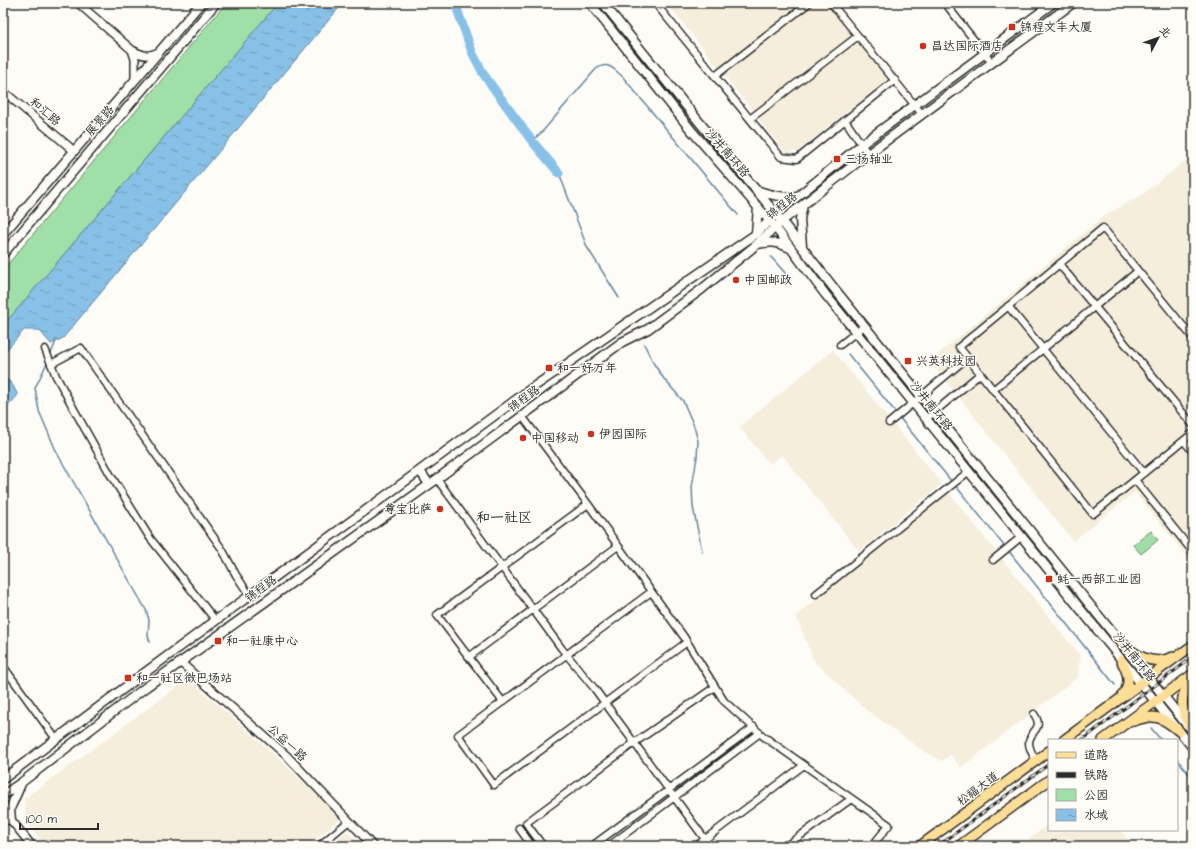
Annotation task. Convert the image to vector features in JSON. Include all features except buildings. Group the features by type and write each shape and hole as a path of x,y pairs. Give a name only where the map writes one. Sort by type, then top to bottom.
{"main road":[{"name":"展景路","path":"3,234 200,3"},
{"name":"展景路","path":"3,254 216,3"},
{"name":"沙井南环路","path":"590,3 692,130 773,224 825,294 1193,748"},
{"name":"沙井南环路","path":"603,3 700,124 782,221 864,326 1192,730"},
{"name":"锦程路","path":"3,795 180,662 437,479 622,342 648,329 702,289 756,245 773,224 776,214 798,196 862,144 1053,3"},
{"name":"锦程路","path":"3,779 532,388 756,234 773,224 782,221 868,154 1073,3"},
{"path":"756,190 776,196 798,196"},
{"path":"802,247 800,219 803,205"},
{"path":"756,234 758,207"},
{"path":"756,245 770,241 778,242 791,248"},
{"path":"420,471 429,484"},
{"path":"1119,640 1135,654 1151,661 1162,661 1183,653"},
{"path":"1065,739 1193,645"},
{"path":"1116,702 1124,694 1128,684 1127,670 1121,660"},
{"path":"1104,739 1193,675"},
{"path":"1192,730 1184,716 1182,698 1193,675"},
{"path":"1123,725 1138,719 1154,716 1163,719 1178,731"},
{"name":"松福大道","path":"920,846 1048,752"},
{"path":"958,846 1048,781"},
{"path":"7,819 22,782"}],"street":[{"path":"78,3 132,50 142,55 151,56 159,52"},
{"path":"655,3 781,157 797,159 895,80"},
{"path":"715,76 809,3"},
{"path":"831,3 922,114"},
{"path":"945,3 992,63"},
{"path":"750,119 858,36"},
{"path":"132,50 135,59 135,79"},
{"name":"和汇路","path":"3,91 74,150"},
{"path":"845,120 868,154"},
{"path":"1193,338 1103,228 959,347 1093,514 1193,433"},
{"path":"1059,264 1193,426"},
{"path":"993,390 1138,271"},
{"path":"1008,306 1144,473"},
{"path":"840,345 864,326"},
{"path":"51,364 81,348 222,549 236,575 250,596"},
{"path":"45,349 56,376 110,474 150,538 216,621"},
{"path":"889,423 967,358"},
{"path":"926,419 980,374"},
{"path":"522,416 588,504 687,642 724,701 760,733 889,825 872,846"},
{"path":"1184,440 1193,452"},
{"path":"816,594 968,472"},
{"path":"437,479 566,655 604,702 710,846"},
{"path":"1135,480 1193,552"},
{"path":"503,702 437,615 588,504"},
{"path":"993,560 1021,537"},
{"path":"469,657 618,546"},
{"path":"651,592 458,735 494,785 604,702 687,642"},
{"name":"公益一路","path":"180,662 287,756 373,846"},
{"path":"3,666 56,739"},
{"path":"543,846 526,823 634,743 715,687"},
{"path":"1034,714 1038,721 1038,726 1028,741 1029,747 1036,761"},
{"path":"592,846 754,727"},
{"path":"608,846 760,733"},
{"path":"696,846 804,765"},
{"path":"786,846 851,799"},
{"path":"3,810 7,819 32,846"},
{"path":"319,846 349,821"},
{"path":"519,828 532,846"}],"shaded area":[{"path":"667,3 828,3 888,79 798,151 785,152"},
{"path":"1193,155 1193,564 1135,492 1073,541 930,361 1104,216 1143,194"},
{"path":"833,350 942,484 859,551 782,455 770,464 739,427"},
{"path":"949,493 1080,656 1078,677 961,768 951,755 942,761 919,748 865,709 814,661 796,616"},
{"path":"188,679 309,787 340,819 307,846 46,846 26,823 24,799"},
{"path":"1048,825 1048,831 1121,831 1133,846 1020,846"},
{"path":"347,831 361,846 330,846"}],"green space":[{"path":"226,3 278,3 3,326 3,270"},
{"path":"1151,531 1158,540 1141,554 1133,545"}],"water":[{"path":"278,3 343,3 63,338 51,344 39,330 24,330 3,354 3,326"},
{"path":"3,375 12,384 18,395 3,412"}],"waterway":[{"path":"455,3 472,52 484,75 532,141 559,173"},
{"path":"532,141 542,132 596,69 604,66 610,66 622,76 738,215"},
{"path":"559,173 587,247 619,298"},
{"path":"771,257 786,274"},
{"path":"50,356 56,341"},
{"path":"644,344 654,364 664,379 683,401 694,426 698,441 692,487 693,507 702,551"},
{"path":"848,354 897,414"},
{"path":"48,361 35,388 39,411 57,453 146,610 149,620 148,636 150,642"},
{"path":"899,417 952,482"},
{"path":"955,485 1005,547"},
{"path":"1008,550 1115,685"},
{"path":"1151,728 1160,739"},
{"path":"1178,760 1193,779"}],"railway":[{"path":"1083,739 1193,657"},
{"path":"938,846 1048,765"}],"place":[{"name":"锦程文丰大厦","path":"1012,27"},
{"name":"昌达国际酒店","path":"923,46"},
{"name":"三扬轴业","path":"837,159"},
{"name":"中国邮政","path":"736,280"},
{"name":"兴英科技园","path":"908,361"},
{"name":"和一好万年","path":"549,368"},
{"name":"伊园国际","path":"591,434"},
{"name":"中国移动","path":"523,438"},
{"name":"尊宝比萨","path":"440,509"},
{"name":"蚝一西部工业园","path":"1049,579"},
{"name":"和一社康中心","path":"218,641"},
{"name":"和一社区微巴场站","path":"128,678"}],"district":[{"name":"和一社区","path":"504,518"}]}
